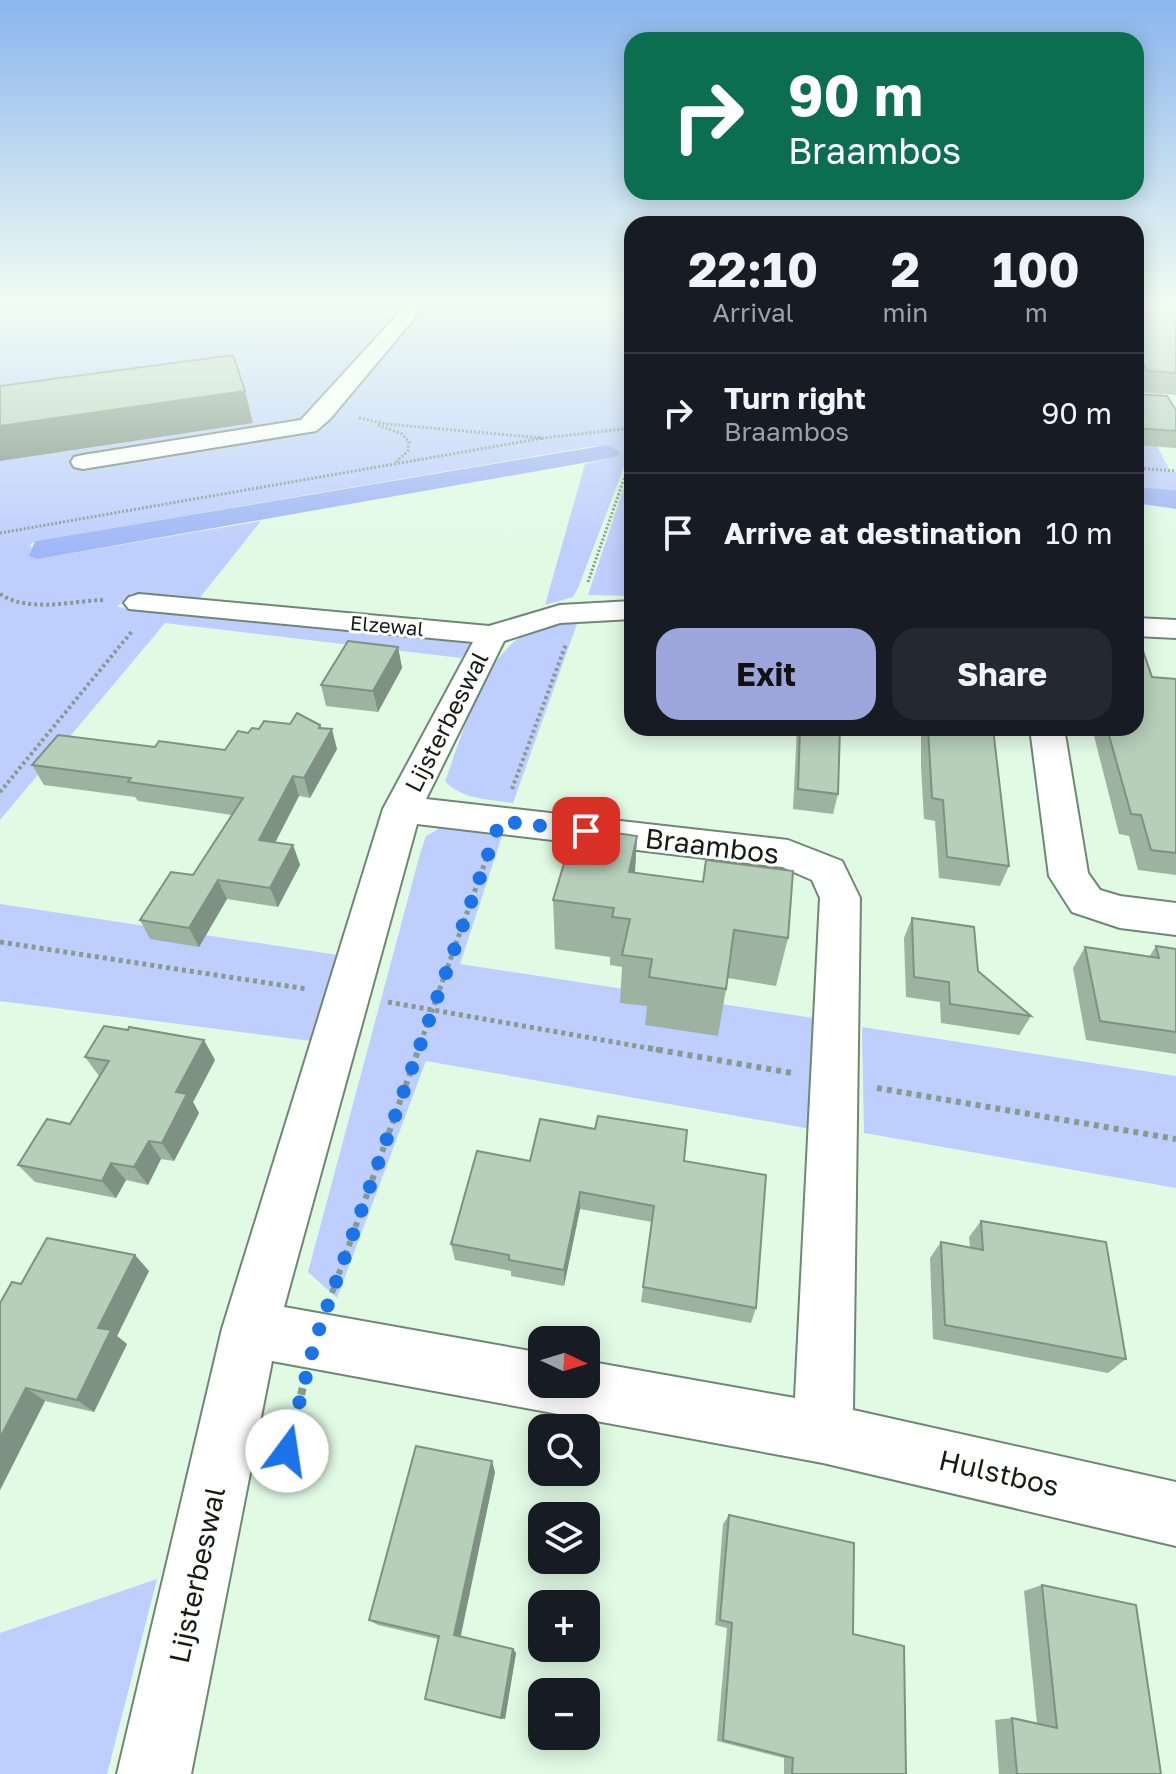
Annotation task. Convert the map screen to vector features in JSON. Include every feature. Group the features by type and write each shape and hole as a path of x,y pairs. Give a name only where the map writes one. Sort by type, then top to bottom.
{"street":[{"path":"83,462 287,432 308,426 346,386"},
{"name":"Elzewal","path":"146,603 492,635 532,618 578,609 624,610"},
{"path":"1144,627 1176,629"},
{"name":"Lijsterbeswal","path":"402,809 492,635"},
{"path":"1048,736 1069,876 1077,889 1086,901 1120,912 1176,919"},
{"path":"402,809 250,1329 528,1379"},
{"name":"Braambos","path":"402,809 788,854 828,871 840,898 823,1433"},
{"name":"Lijsterbeswal","path":"154,1774 250,1329"},
{"path":"600,1393 823,1433"},
{"name":"Hulstbos","path":"823,1433 1176,1514"}],"path":[{"path":"322,414 386,424 543,438"},
{"path":"362,418 396,431 409,442 408,451 401,458 384,466"},
{"path":"0,533 543,438 624,429"},
{"path":"1144,469 1176,471"},
{"path":"207,1529 280,1478 315,1341 624,479"},
{"path":"0,594 5,598 37,604 91,600 146,603"},
{"path":"0,792 146,603"},
{"path":"0,942 346,995 1176,1139"}],"shaded area":[{"path":"0,386 624,386 624,467 573,597 545,605 585,464 617,457 595,446 35,541 30,545 38,559 261,521 198,600 131,593 117,607 466,640 470,647 461,658 165,623 0,820"},
{"path":"1144,421 1169,469 1166,471 1176,472 1176,490 1144,488"},
{"path":"607,445 620,452 617,457 38,559 29,556 35,541"},
{"path":"624,487 624,596 588,595"},
{"path":"1144,488 1176,490 1176,509 1144,504"},
{"path":"579,618 513,803 476,798 452,787 445,781 468,716 502,654 517,639 536,628"},
{"path":"468,824 505,827 460,964 826,1020 828,1132 426,1061 337,1298 308,1272 420,854 426,836 442,827"},
{"path":"0,904 338,955 311,1041 0,1001"},
{"path":"862,1027 1176,1076 1176,1188 864,1133"},
{"path":"157,1579 107,1774 0,1774 0,1633"}],"building":[{"path":"0,386 243,386 245,391 0,426"},
{"path":"1144,395 1167,396 1176,410 1176,431 1144,429"},
{"path":"348,641 398,647 373,691 321,685"},
{"path":"1144,654 1152,677 1176,679 1176,853 1151,850 1141,815 1131,814 1109,736 1144,736"},
{"path":"297,713 320,725 319,728 332,729 304,778 293,776 259,840 293,845 270,888 218,880 189,928 140,920 171,872 193,875 243,798 128,782 131,778 32,765 58,735 155,747 159,741 225,750 238,731 248,733 252,728 259,729 264,721 290,724"},
{"path":"800,736 840,736 838,794 798,789"},
{"path":"928,736 994,736 1009,866 947,857 943,800 932,798"},
{"path":"575,827 637,836 629,872 703,882 706,860 793,871 788,938 734,930 726,989 649,977 652,959 622,955 630,919 612,917 614,908 553,900"},
{"path":"912,918 974,927 978,971 1031,1016 950,1004 949,982 914,977"},
{"path":"1156,946 1176,949 1176,1032 1100,1021 1085,947 1159,958"},
{"path":"104,1026 128,1030 129,1027 204,1040 176,1092 187,1094 162,1143 149,1141 134,1167 111,1163 102,1181 18,1165 47,1119 70,1124 109,1061 85,1057"},
{"path":"598,1116 687,1130 684,1161 766,1175 756,1308 643,1287 654,1206 580,1192 564,1270 509,1260 509,1255 451,1244 477,1151 530,1161 540,1119 595,1129"},
{"path":"981,1221 1106,1242 1126,1359 945,1325 941,1242 983,1250"},
{"path":"47,1238 135,1255 98,1328 111,1330 77,1400 26,1388 0,1438 0,1303 12,1282 21,1284"},
{"path":"416,1446 492,1461 454,1635 513,1649 501,1718 425,1699 439,1636 369,1620"},
{"path":"729,1515 854,1543 853,1634 904,1646 906,1774 792,1774 793,1758 723,1740 732,1623 720,1620"},
{"path":"1042,1585 1136,1605 1161,1774 1017,1774 1012,1718 1057,1728"}],"route":[{"path":"287,1451 315,1341 500,821 586,831"}]}
